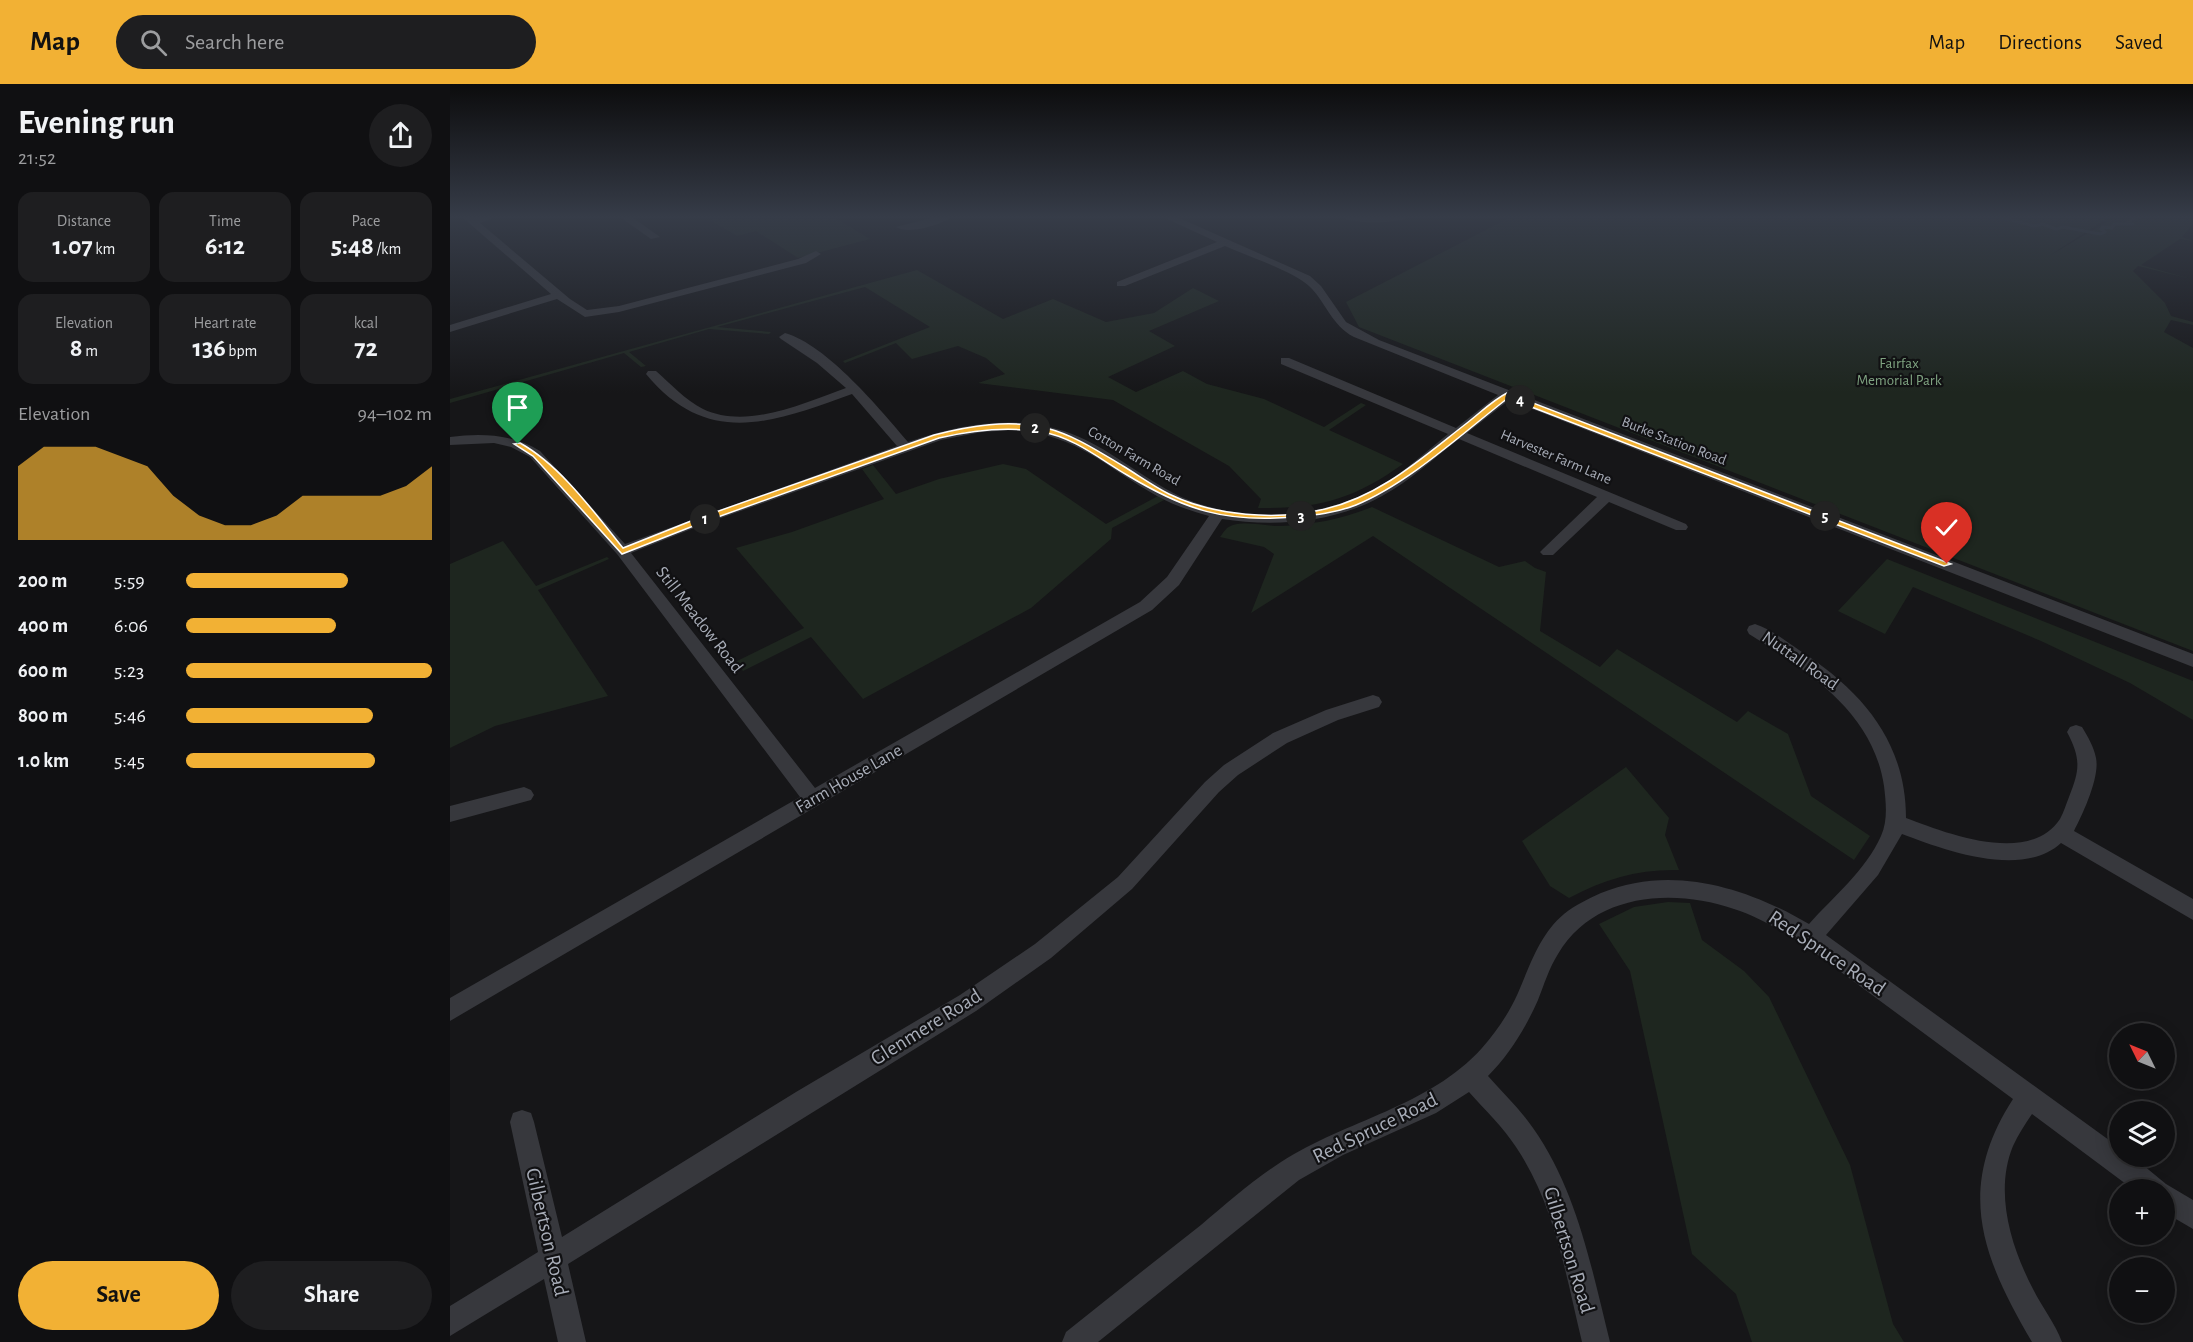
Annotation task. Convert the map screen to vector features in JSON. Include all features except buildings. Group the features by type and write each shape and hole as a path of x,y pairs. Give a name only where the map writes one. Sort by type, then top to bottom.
{"street":[{"path":"536,276 581,313 590,314 746,276"},
{"path":"1121,284 1142,276"},
{"name":"Burke Station Road","path":"1301,276 1315,284 1340,323 1356,334 1507,395 1788,502 2193,661"},
{"path":"450,329 559,295"},
{"path":"785,336 835,370 905,447"},
{"name":"Harvester Farm Lane","path":"1285,361 1681,527"},
{"path":"652,374 698,412 725,418 774,415 854,389"},
{"name":"Cotton Farm Road","path":"622,551 905,447 947,434 978,428 1012,426 1044,430 1072,439 1167,496 1218,513 1263,518 1292,517 1323,512 1353,504 1389,486 1507,395"},
{"name":"Still Meadow Road","path":"450,441 489,439 527,448 589,512 622,551 813,800"},
{"path":"1548,552 1607,496"},
{"name":"Farm House Lane","path":"450,1010 1146,606 1173,582 1218,513"},
{"name":"Nuttall Road","path":"1755,630 1821,672 1843,691 1862,713 1879,740 1889,764 1894,787 1896,823"},
{"name":"Glenmere Road","path":"450,1322 968,1003 1043,951 1125,883 1212,787 1255,752 1310,724 1373,702"},
{"path":"1811,937 1873,866 1896,823 1954,844 1984,850 2010,851 2033,847 2048,842 2060,833 2069,822 2088,772 2088,753 2076,732"},
{"path":"450,814 477,805 524,795"},
{"path":"2060,833 2166,893 2193,911"},
{"name":"Red Spruce Road","path":"1076,1342 1290,1171 1330,1146 1416,1109 1471,1076 1498,1047 1516,1020 1542,960 1555,938 1580,915 1610,898 1656,888 1683,888 1710,892 1762,909 1811,937 2141,1179"},
{"name":"Gilbertson Road","path":"1471,1076 1506,1114 1541,1165 1563,1217 1596,1342"},
{"path":"2028,1096 2005,1135 1997,1157 1992,1182 1993,1207 1999,1238 2011,1275 2048,1342"},
{"name":"Gilbertson Road","path":"522,1122 572,1342"},
{"path":"2175,1204 2193,1216"}],"green space":[{"path":"896,276 927,276 1003,319 1053,299 1106,322 1154,313 1193,288 1219,301 1149,331 1175,346 1108,377 1136,392 1183,371 1207,384 1264,399 1324,427 1361,403 1366,405 1329,430 1403,464 1368,486 1335,500 1300,506 1258,508 1261,499 1229,466 1113,400 978,383 1005,374 986,358 958,346 912,359 896,343 845,363 843,361 930,327 865,287 717,327 771,332 769,334 709,329 629,352 646,366 641,367 624,353 450,403 450,399"},
{"name":"Fairfax Memorial Park","path":"1397,276 2138,276 2165,303 2171,316 2193,322 2193,325 2171,320 2164,332 2193,348 2193,651 1359,327 1346,302"},
{"path":"1003,464 1026,469 1106,524 1158,496 1164,500 1112,528 1111,539 1031,608 863,699 811,637 743,671 735,662 804,628 736,548 792,532 884,499 862,469 873,465 896,494 939,479"},
{"path":"1372,507 1499,567 1525,561 1546,572 1540,631 1600,667 1617,649 1737,722 1748,711 1788,734 1811,796 1870,836 1854,860 1373,536 1251,613 1274,554 1264,547 1220,537 1227,528 1244,523 1280,526 1315,523"},
{"path":"503,541 536,586 607,557 609,559 538,590 608,696 495,726 450,748 450,564"},
{"path":"1887,559 2193,681 2193,720 2130,683 2041,641 1913,587 1885,634 1838,611"},
{"path":"1626,767 1669,818 1665,835 1679,870 1650,871 1622,876 1595,885 1569,898 1550,886 1522,841"},
{"path":"1668,902 1690,903 1702,940 1744,971 1769,997 1850,1165 1893,1324 1904,1342 1752,1342 1736,1294 1692,1254 1630,971 1599,924 1634,907"}],"route":[{"path":"518,444 535,454 622,551 905,447 963,430 995,426 1028,427 1060,434 1167,496 1203,510 1263,518 1292,517 1323,512 1353,504 1389,486 1507,395 1947,564"}]}
